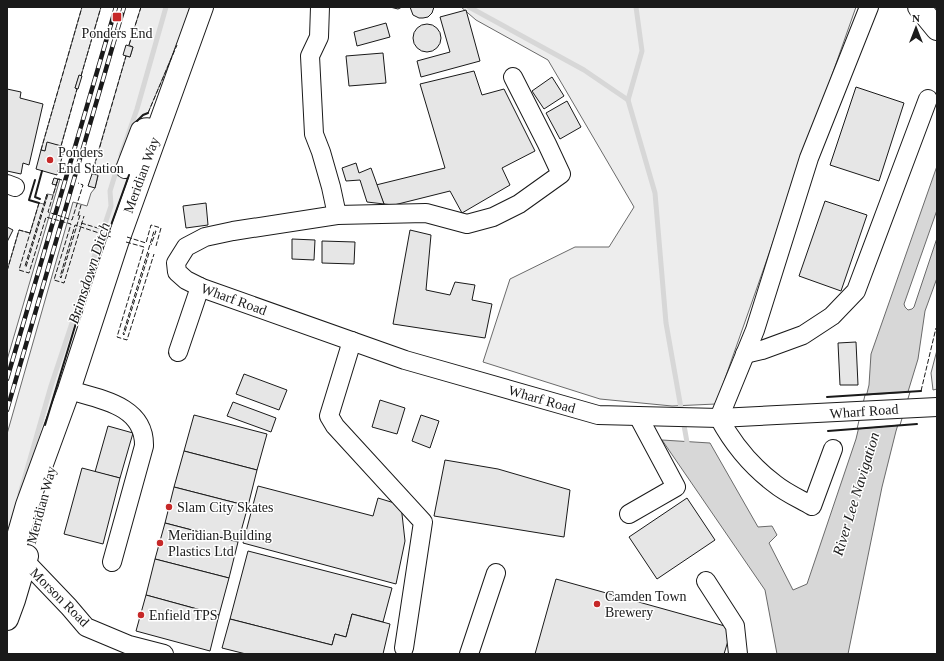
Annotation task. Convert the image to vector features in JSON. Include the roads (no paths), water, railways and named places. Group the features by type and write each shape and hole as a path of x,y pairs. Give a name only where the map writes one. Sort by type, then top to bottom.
{"main road":[{"name":"Meridian Way","path":"7,575 27,505 69,390 112,258 202,7"},
{"path":"919,7 937,29"},
{"name":"Meridian Way","path":"7,619 26,562 41,509 69,390"}],"street":[{"path":"320,7 319,38 310,56 314,134 331,187 337,215 426,213 467,224 493,217 519,204 561,174 513,77"},
{"path":"833,449 812,506 776,485 758,470 740,451 729,436 719,418 755,330 809,158 869,7"},
{"path":"745,354 762,350 803,335 832,316 856,291 928,99"},
{"path":"125,169 140,130 143,127 148,126 158,130"},
{"name":"Wharf Road","path":"337,215 205,237 186,247 176,263 177,272 186,280 200,287 405,360 598,415 719,418 937,407"},
{"path":"178,352 200,287"},
{"path":"352,341 329,416 335,426 423,522 404,648"},
{"path":"69,390 120,406 136,419 142,428 144,446 112,562"},
{"path":"629,514 676,487 638,416"},
{"name":"Morson Road","path":"26,562 86,627 129,644 164,654"},
{"path":"469,654 496,573"},
{"path":"706,581 735,626 738,654"}],"water":[{"name":"River Lee Navigation","path":"937,166 937,210 904,304 908,310 914,307 937,238 937,278 925,311 918,359 896,431 882,487 848,654 777,654 765,590 662,440 710,443 758,527 772,526 777,535 769,543 793,590 807,584 856,439 869,385 871,354"}],"waterway":[{"name":"Brimsdown Ditch","path":"121,155 137,109 166,7"},
{"path":"469,7 584,70 628,100 655,193 666,323 688,448"},
{"path":"628,100 642,51 636,7"},
{"name":"Brimsdown Ditch","path":"20,494 51,386 111,206 110,191 118,165"}],"railway":[{"path":"7,379 116,7"},
{"path":"7,410 124,7"}],"place":[{"name":"Ponders End","path":"117,17"},
{"name":"Ponders End Station","path":"50,160"},
{"name":"Slam City Skates","path":"169,507"},
{"name":"Meridian Building Plastics Ltd","path":"160,543"},
{"name":"Camden Town Brewery","path":"597,604"},
{"name":"Enfield TPS","path":"141,615"}]}
